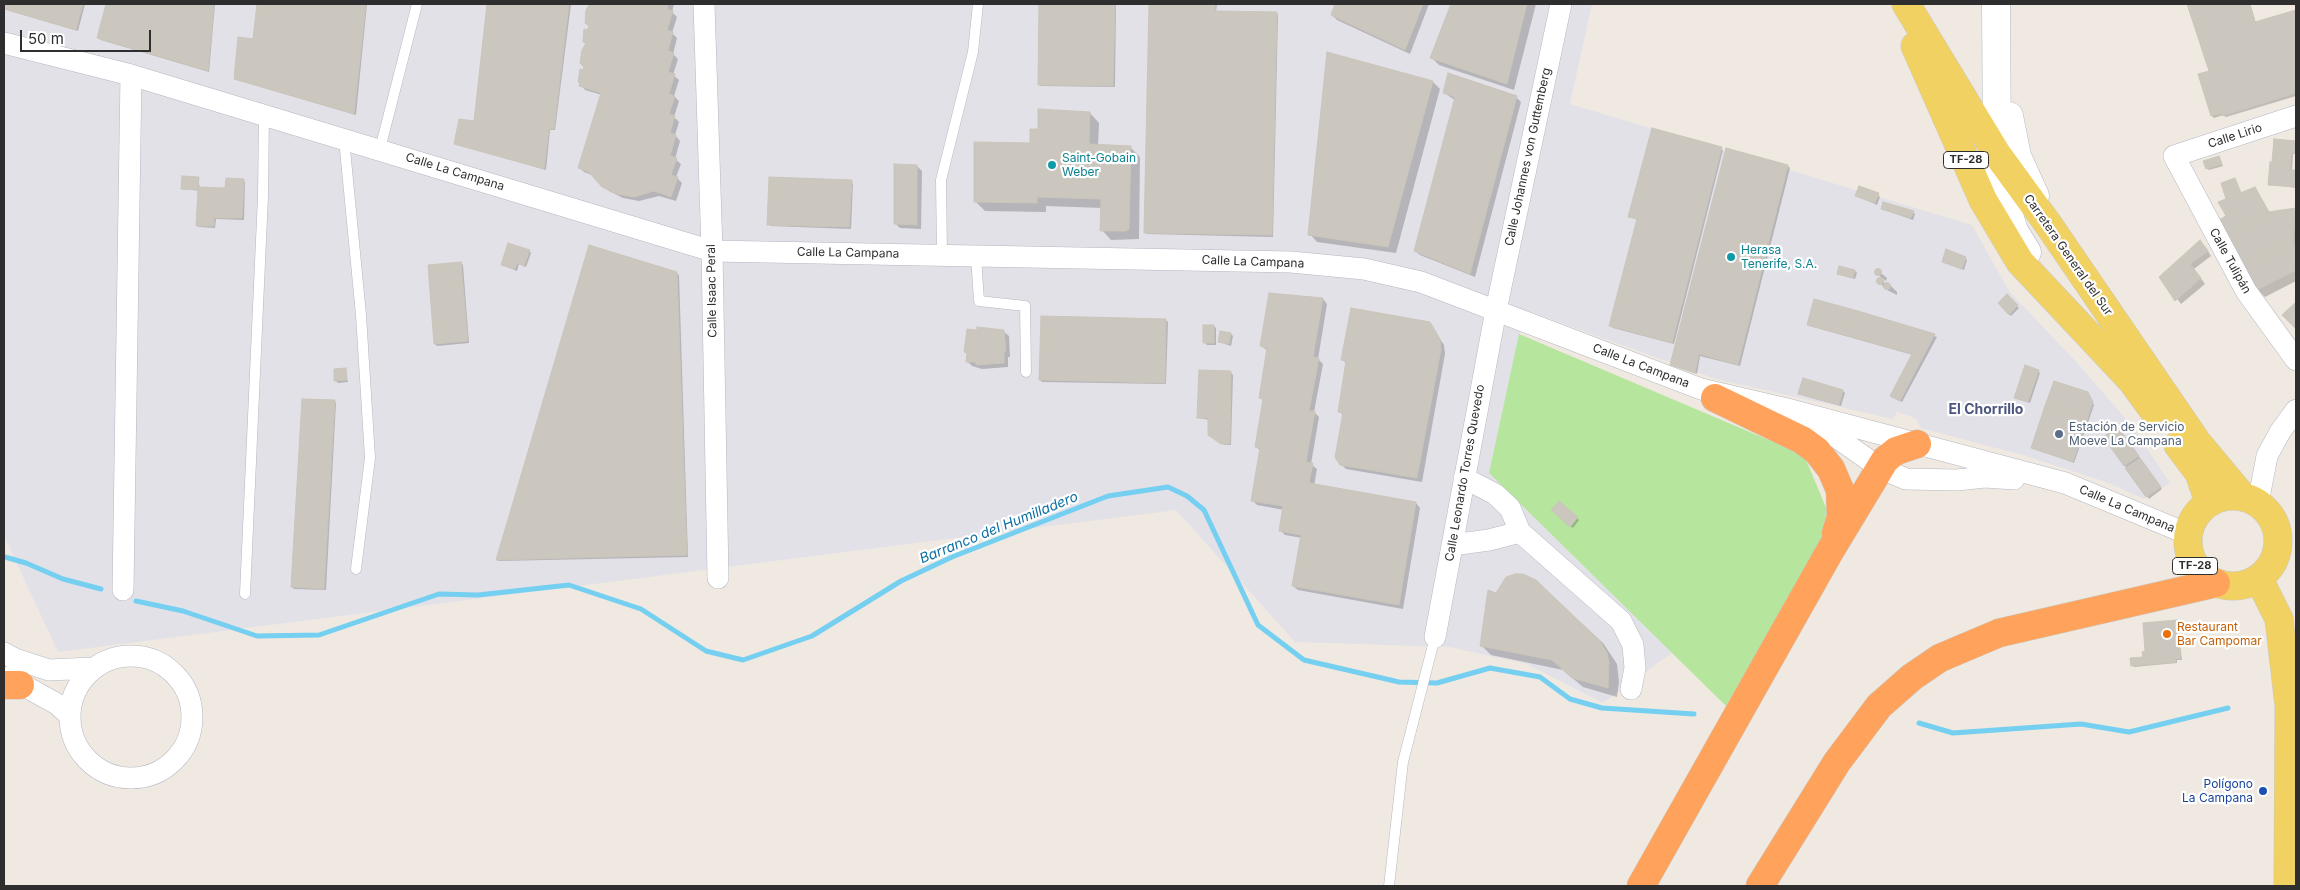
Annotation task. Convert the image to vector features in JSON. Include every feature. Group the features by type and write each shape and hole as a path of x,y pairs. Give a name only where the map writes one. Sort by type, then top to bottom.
{"highway":[{"path":"1708,394 1802,440 1817,451 1831,469 1840,490 1841,516 1830,551"},
{"path":"1641,886 1830,551 1880,468 1885,460 1896,451 1917,444"},
{"path":"1760,886 1837,762 1879,706 1912,676 1933,662 1960,648 1999,633 2216,583"}],"main road":[{"name":"TF-28","path":"1896,4 1983,200 2020,262 2131,380 2199,473 2209,502"},
{"name":"Carretera General del Sur","path":"1906,4 1997,154 2048,224 2197,442 2250,500"},
{"path":"1996,4 2011,134 2017,156 2048,224"},
{"path":"1998,32 1997,154 2004,199 2014,231 2057,303"},
{"path":"1965,101 1982,100 1998,87"},
{"path":"2188,534 2196,515 2209,502 2226,496 2250,500"},
{"name":"TF-28","path":"2188,534 2188,548 2193,563 2203,575 2216,583 2234,586 2248,584 2259,579 2274,560 2278,544 2276,528 2269,514 2250,500"},
{"path":"2259,579 2279,619 2284,650 2289,706 2291,879"}],"street":[{"name":"Calle Isaac Peral","path":"704,4 712,251 718,578"},
{"name":"Calle Johannes von Guttemberg","path":"1496,310 1561,4"},
{"name":"Calle La Campana","path":"4,43 131,75 264,114 712,251 1291,262 1364,269 1421,282 1708,394 1785,418 1836,437 1880,468 1906,479 1928,481 1985,477 2065,483"},
{"path":"124,590 131,75"},
{"name":"Calle Lirio","path":"2174,156 2296,116"},
{"name":"Calle Tulipán","path":"2174,156 2246,291 2296,360"},
{"name":"Calle Leonardo Torres Quevedo","path":"1435,637 1496,310"},
{"name":"Calle La Campana","path":"1708,394 1788,409 2065,483 2188,534"},
{"path":"2250,500 2267,456 2280,432 2296,410"},
{"path":"1464,478 1496,494 1510,508 1520,532 1621,621 1633,645 1635,668 1631,689"},
{"path":"1452,545 1488,540 1520,532"},
{"path":"4,653 15,659 49,670 92,668 117,656 145,656 170,668 187,690 193,717 186,744 168,766 143,778 115,777 90,764 74,741 68,714 75,689 92,668"},
{"path":"9,681 57,704 68,714"}],"lane":[{"path":"380,149 417,4"},
{"path":"942,255 941,180 973,52 978,4"},
{"path":"245,594 262,206 264,114"},
{"path":"343,138 361,315 370,458 356,569"},
{"path":"976,256 979,301 1025,306 1026,372"},
{"path":"1389,886 1403,762 1435,637"}],"shaded area":[{"path":"4,4 1592,4 1570,104 1972,225 2009,291 2081,367 2132,426 2170,483 2144,499 2106,482 2026,456 1921,428 1915,418 1897,412 1893,419 1716,379 1525,310 1489,473 1673,652 1603,703 1527,664 1449,647 1295,642 1176,510 58,652 4,536"}],"green space":[{"path":"1519,334 1804,455 1827,510 1822,541 1726,706 1489,473"}],"building":[{"path":"4,4 83,4 76,30 4,9"},
{"path":"106,4 214,4 208,71 97,38"},
{"path":"257,4 366,4 354,114 234,79 238,37 253,39"},
{"path":"487,4 569,4 554,129 549,129 544,169 454,144 459,119 474,121"},
{"path":"590,4 668,4 667,9 673,11 667,30 673,32 668,51 674,53 668,72 675,74 669,94 675,96 669,114 675,116 670,133 676,135 670,156 677,158 671,175 678,177 671,197 654,191 634,197 617,194 602,187 589,172 578,168 601,93 579,86 580,83 578,82 580,69 583,70 584,67 580,63 582,50 586,43 583,42 584,29 587,30 589,26 585,23 586,10"},
{"path":"1039,4 1115,4 1113,86 1038,85"},
{"path":"1149,4 1215,4 1215,11 1277,12 1272,235 1144,233"},
{"path":"1335,4 1423,4 1405,50 1331,15"},
{"path":"1451,4 1527,4 1507,84 1430,58"},
{"path":"2187,4 2250,4 2255,22 2296,10 2296,93 2222,116 2222,113 2211,116 2198,74 2209,71"},
{"path":"1327,52 1433,81 1388,247 1308,235"},
{"path":"1448,73 1517,96 1470,274 1414,251 1455,97 1443,93"},
{"name":"Saint-Gobain Weber","path":"1038,109 1090,112 1089,144 1131,146 1129,229 1126,231 1100,231 1101,199 1037,197 1037,203 974,202 974,142 1030,143 1030,129 1038,129"},
{"path":"1652,128 1722,147 1672,343 1609,326 1637,219 1628,217"},
{"path":"2274,139 2296,141 2296,153 2291,153 2290,164 2272,162"},
{"name":"Herasa Tenerife, S.A.","path":"1726,148 1788,165 1738,365 1699,354 1695,373 1670,365"},
{"path":"2219,156 2222,164 2206,169 2203,161"},
{"path":"2270,162 2290,164 2290,170 2296,170 2296,187 2268,185"},
{"path":"894,164 917,165 917,225 894,224"},
{"path":"182,176 199,177 198,187 225,188 226,178 244,179 242,218 214,218 214,226 196,226 198,190 181,189"},
{"path":"769,177 852,180 849,227 767,225"},
{"path":"2235,178 2241,193 2226,199 2221,183"},
{"path":"1859,186 1879,193 1875,203 1855,196"},
{"path":"2255,187 2269,212 2227,234 2219,220 2226,216 2218,202"},
{"path":"1883,202 1914,211 1911,218 1881,209"},
{"path":"2296,208 2293,242 2243,267 2227,234 2268,212"},
{"path":"2200,240 2208,251 2190,264 2201,278 2175,301 2159,277"},
{"path":"2293,242 2296,249 2296,270 2257,290 2243,267"},
{"path":"508,243 530,250 524,266 517,263 515,269 501,265"},
{"path":"589,245 677,272 687,555 496,560"},
{"path":"1946,249 1966,257 1962,269 1942,262"},
{"path":"461,262 468,341 434,344 428,265"},
{"path":"1839,266 1855,270 1853,278 1837,274"},
{"path":"1878,268 1882,272 1878,276 1874,272"},
{"path":"1880,277 1884,281 1880,285 1876,281"},
{"path":"1887,282 1891,286 1887,290 1883,286"},
{"path":"1269,293 1323,298 1313,357 1319,358 1309,411 1315,411 1306,462 1313,463 1309,483 1416,502 1399,605 1292,586 1301,535 1279,531 1283,506 1251,501 1260,448 1255,447 1263,399 1259,398 1267,348 1260,346"},
{"path":"2007,294 2018,305 2009,315 1998,303"},
{"path":"1814,299 1858,311 1851,337 1807,325"},
{"path":"2296,302 2296,329 2282,315"},
{"path":"1351,308 1430,322 1440,339 1441,349 1417,478 1340,465 1335,457 1343,413 1338,412 1346,361 1341,360"},
{"path":"1858,311 1935,334 1900,401 1890,396 1912,354 1851,337"},
{"path":"1041,316 1166,319 1165,383 1039,380"},
{"path":"1203,325 1214,325 1214,343 1203,343"},
{"path":"977,327 1004,330 1006,352 1004,352 1004,363 976,365 976,362 966,362 967,353 964,352 967,329 977,330"},
{"path":"1220,331 1231,333 1229,344 1218,342"},
{"path":"2025,365 2039,370 2028,402 2014,398"},
{"path":"346,368 347,380 334,381 334,369"},
{"path":"1199,370 1231,371 1230,444 1221,444 1208,435 1208,418 1197,418"},
{"path":"1803,378 1843,390 1839,405 1798,394"},
{"path":"2054,381 2088,392 2093,402 2087,420 2045,406"},
{"path":"302,399 335,400 324,589 291,587"},
{"name":"Estación de Servicio Moeve La Campana","path":"2045,406 2087,420 2073,462 2031,448"},
{"path":"2118,427 2139,456 2124,466 2103,437"},
{"path":"2140,458 2161,487 2146,497 2125,468"},
{"path":"1559,501 1578,517 1570,527 1551,510"},
{"path":"1523,574 1536,580 1600,641 1607,653 1609,663 1608,688 1572,678 1552,660 1480,646 1488,590 1496,593 1506,577"},
{"path":"2177,620 2181,658 2175,659 2176,662 2131,666 2130,658 2143,657 2142,652 2145,651 2143,623"}],"waterway":[{"name":"Barranco del Humilladero","path":"136,601 183,611 257,636 319,635 439,594 478,595 569,585 641,609 706,651 743,660 812,636 901,581 952,557 1108,496 1168,487 1187,496 1204,510 1258,625 1304,660 1399,682 1437,683 1490,668 1540,677 1570,699 1602,708 1694,714"},
{"name":"Barranco del Humilladero","path":"5,557 26,563 63,579 101,589"},
{"name":"Barranco del Humilladero","path":"1919,723 1953,733 2081,724 2129,732 2228,708"}],"place":[{"name":"Saint-Gobain Weber","path":"1052,165"},
{"name":"Herasa Tenerife, S.A.","path":"1731,257"},
{"name":"Estación de Servicio Moeve La Campana","path":"2059,434"},
{"name":"Restaurant Bar Campomar","path":"2167,634"},
{"name":"Polígono La Campana","path":"2263,791"}],"district":[{"name":"El Chorrillo","path":"1986,410"}]}
